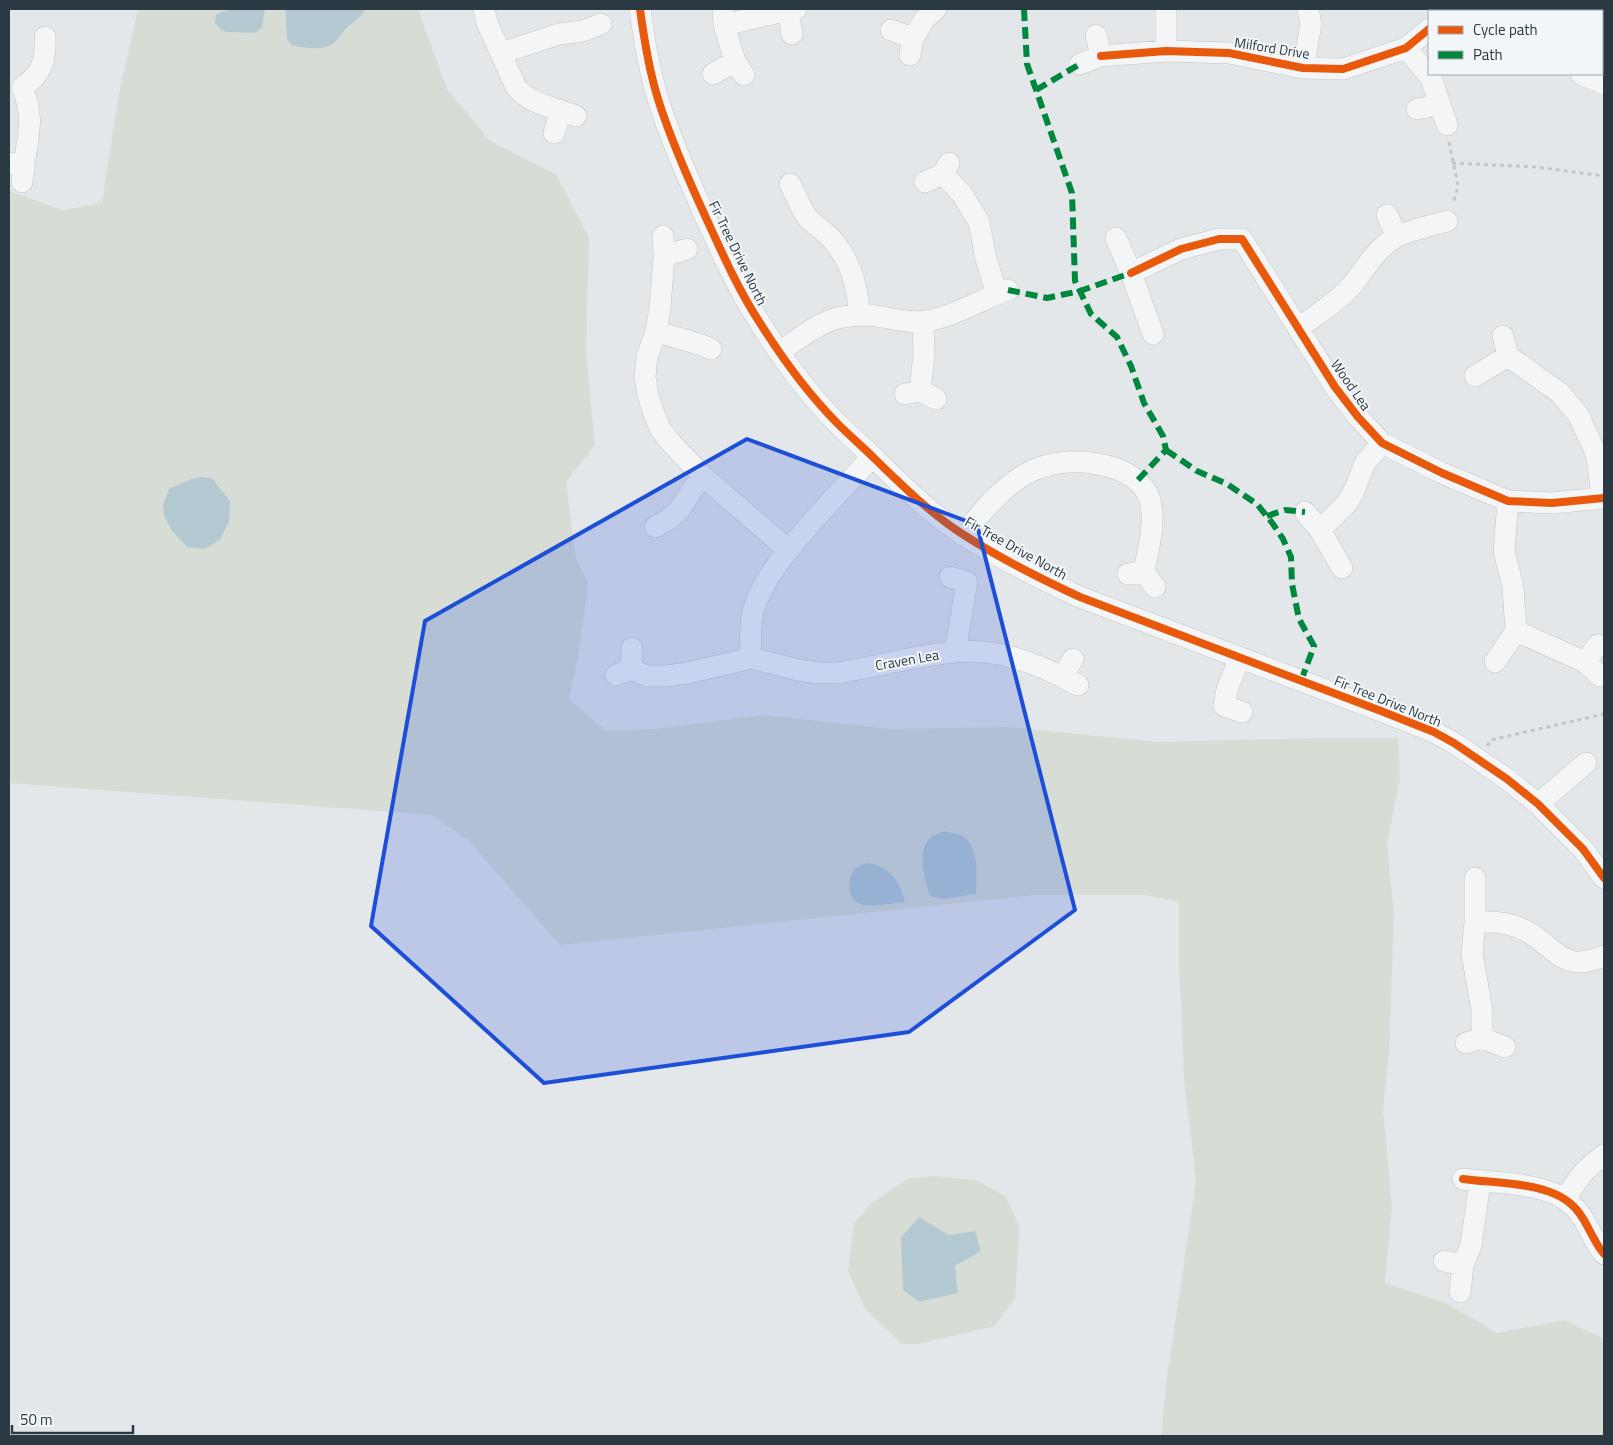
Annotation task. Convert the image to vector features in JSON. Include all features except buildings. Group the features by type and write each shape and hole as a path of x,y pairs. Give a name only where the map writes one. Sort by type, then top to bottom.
{"street":[{"path":"484,9 487,23 511,78 522,94 530,100 568,114 554,133"},
{"name":"Fir Tree Drive North","path":"640,9 648,61 672,140 721,250 759,322 779,352 836,422 901,484 963,535 1080,597 1434,732 1478,758 1538,804 1583,849 1604,878"},
{"path":"891,30 911,46 925,19 936,9"},
{"path":"1166,9 1166,51"},
{"path":"1303,68 1311,24 1308,9"},
{"path":"713,74 740,68 723,17 792,10 792,34"},
{"path":"501,53 559,34 583,30 603,17"},
{"name":"Milford Drive","path":"1080,64 1101,56 1166,51 1229,54 1303,68 1343,69 1406,48 1428,30"},
{"path":"1096,35 1101,56"},
{"path":"18,170 31,114 28,101 15,85 32,81 39,73 46,53 44,36"},
{"path":"1406,48 1428,74"},
{"path":"1428,75 1447,125"},
{"path":"1583,75 1604,84"},
{"path":"1417,109 1439,105"},
{"path":"779,352 823,322 838,317 859,314 904,321 923,321 948,316 1002,292 986,259 979,222 962,194 939,173"},
{"path":"788,182 807,217 834,242 843,255 855,283 859,300 859,314"},
{"path":"1388,215 1397,236"},
{"path":"1299,328 1344,294 1379,250 1397,236 1447,221"},
{"path":"1116,238 1152,334"},
{"name":"Wood Lea","path":"1130,272 1182,249 1218,239 1242,239 1335,387 1358,417 1382,443 1442,473 1508,501 1552,504 1603,498"},
{"path":"688,249 664,246 660,308 656,332 647,357 645,376 648,396 661,430 672,444 705,478 788,550"},
{"path":"920,395 924,354 923,321"},
{"path":"656,332 698,343 716,353"},
{"path":"1474,376 1505,346 1560,393 1580,416 1597,456 1603,498"},
{"path":"1320,530 1348,502 1366,463 1382,443"},
{"path":"751,658 751,628 754,610 762,589 788,550 872,456"},
{"path":"963,535 994,498 1023,476 1056,463 1083,462 1116,468 1130,475 1148,496 1152,517 1142,578"},
{"path":"651,528 668,520 680,509 694,487 705,478"},
{"path":"1495,662 1516,631 1513,587 1504,551 1508,501"},
{"path":"1305,512 1320,530 1342,568"},
{"path":"950,577 968,582 955,652"},
{"path":"1516,631 1593,669 1598,645"},
{"name":"Craven Lea","path":"626,664 647,676 666,676 688,673 751,658 798,670 836,673 955,652 982,652 1001,655 1046,669 1071,674"},
{"path":"1229,714 1227,689 1240,658"},
{"path":"1538,804 1586,763"},
{"path":"1475,878 1475,922 1472,954 1482,1010 1474,1040 1506,1047"},
{"path":"1475,922 1503,923 1517,927 1527,932 1563,959 1574,962 1586,962 1604,956"},
{"path":"1566,1198 1582,1172 1604,1155"},
{"path":"1460,1292 1454,1263 1471,1245 1471,1180 1550,1190 1566,1198 1585,1221 1604,1254"}],"path":[{"path":"1447,125 1452,163 1458,186 1447,221"},
{"path":"1452,163 1536,167 1604,176"},
{"path":"1478,758 1491,740 1604,714"}],"highlighted area":[{"path":"747,439 977,525 1075,910 909,1032 544,1083 371,926 425,621"}],"shaded area":[{"path":"138,9 234,9 226,32 255,33 262,28 265,9 285,9 287,39 335,42 348,26 359,18 365,9 418,9 447,89 490,141 556,174 589,238 586,351 595,445 566,482 576,558 588,583 578,658 569,699 606,731 654,729 763,715 891,729 1009,727 1159,742 1398,738 1400,779 1387,844 1394,913 1389,1054 1383,1110 1392,1206 1385,1283 1446,1303 1497,1333 1565,1320 1604,1339 1604,1436 1161,1436 1166,1384 1196,1181 1184,1079 1179,961 1179,902 1144,895 1034,895 560,945 469,841 432,815 9,783 9,191 62,210 102,203 118,98"},
{"path":"933,1176 976,1180 1005,1196 1020,1227 1015,1298 995,1326 918,1344 902,1344 865,1309 848,1271 854,1223 872,1203 907,1179"}],"water":[{"path":"234,9 265,9 262,28 255,33 226,32 221,30 215,23 216,15 220,12"},
{"path":"285,9 365,9 336,41 326,47 315,48 291,45 287,39"},
{"path":"199,477 212,478 230,501 229,522 220,540 205,549 187,547 172,531 164,516 163,504 169,489"},
{"path":"945,831 964,837 973,849 976,864 976,894 943,899 930,896 923,864 924,848 927,841 933,836"},
{"path":"868,863 882,868 893,876 897,881 905,902 864,905 854,899 849,889 851,877 857,867"},
{"path":"919,1217 949,1235 975,1231 981,1251 955,1266 958,1293 919,1302 903,1290 901,1237"}],"marked path":[{"path":"1024,9 1027,64 1072,193 1075,281 1091,314 1117,337 1131,366 1144,403 1163,436 1166,450 1137,481"},
{"path":"1036,90 1080,64"},
{"path":"1008,290 1047,298 1080,291 1131,273"},
{"path":"1166,450 1197,471 1227,484 1257,504 1283,539 1291,557 1292,584 1299,619 1314,646 1301,681"},
{"path":"1267,516 1285,510 1305,512"}],"cycle path":[{"path":"640,9 652,77 669,130 700,205 745,298 777,349 816,400 843,429 919,500 941,519 978,544 1080,597 1381,711 1434,732 1454,743 1507,779 1538,804 1583,849 1604,878"},
{"path":"1101,56 1166,51 1229,53 1303,68 1343,69 1406,48 1428,30"},
{"path":"1131,273 1181,249 1219,239 1242,239 1335,387 1358,417 1382,443 1442,473 1508,501 1552,503 1604,498"},
{"path":"1463,1179 1524,1185 1553,1193 1566,1200 1576,1209 1604,1254"}]}
